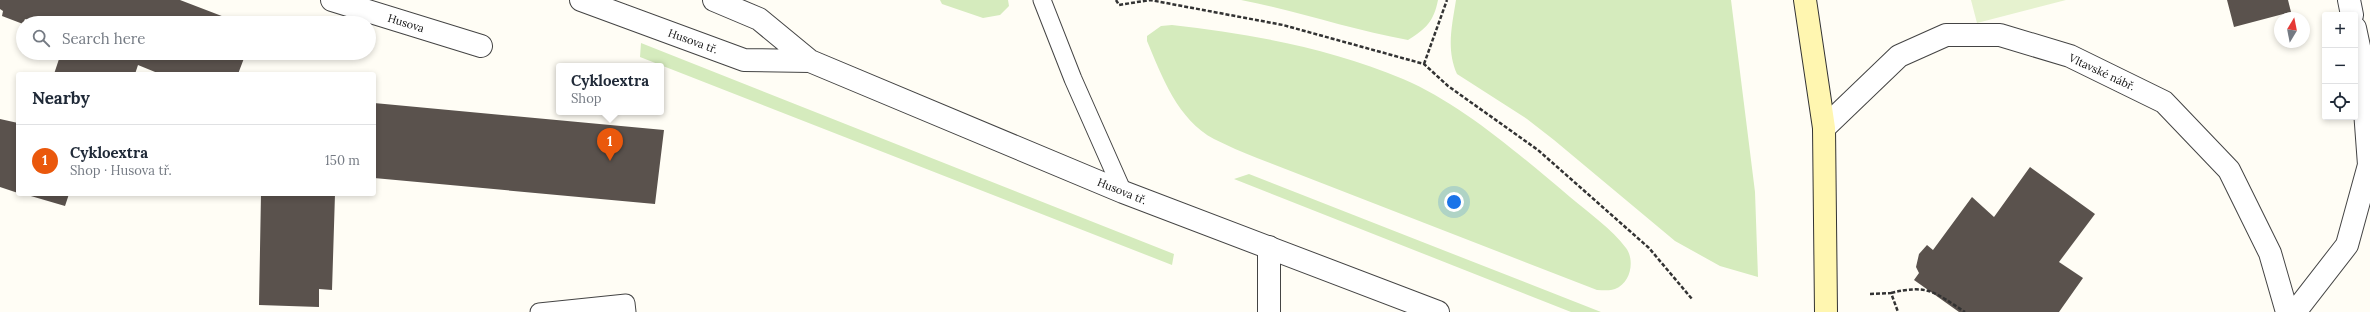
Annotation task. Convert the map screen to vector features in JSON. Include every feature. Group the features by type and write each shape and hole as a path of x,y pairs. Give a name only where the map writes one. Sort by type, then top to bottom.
{"main road":[{"path":"1805,0 1824,128 1826,312"}],"street":[{"name":"Husova","path":"332,0 481,46"},
{"name":"Husova tř.","path":"581,0 744,60 810,62"},
{"name":"Husova tř.","path":"714,0 759,20 810,62 1123,192 1438,312"},
{"path":"2349,0 2351,12"},
{"name":"Vltavské nábř.","path":"1824,128 1899,56 1946,35 2000,35 2070,56 2164,102 2229,170 2270,253 2287,312"},
{"path":"2295,312 2347,245 2369,165 2362,56 2358,40"},
{"path":"1269,247 1270,312"}],"lane":[{"path":"1042,0 1073,80 1123,192"},
{"path":"539,312 626,303 627,312"}],"path":[{"path":"1116,0 1119,5 1150,0 1283,25 1424,64 1448,86 1538,150 1649,248 1692,299"},
{"path":"1424,64 1446,0"},
{"path":"1870,294 1891,293 1913,288 1933,290 1964,312"},
{"path":"1891,293 1898,312"}],"green space":[{"path":"940,0 1008,0 1009,6 1000,15 983,18 942,4"},
{"path":"1241,0 1438,0 1434,14 1428,24 1420,32 1408,40"},
{"path":"1456,0 1731,0 1755,192 1758,277 1720,266 1675,241 1527,119 1457,74 1451,46"},
{"path":"1971,0 2066,0 1977,23"},
{"path":"1172,25 1260,38 1347,59 1403,79 1447,102 1511,148 1607,228 1629,253 1631,265 1628,277 1625,282 1615,289 1597,290 1257,158 1214,139 1201,131 1190,121 1181,109 1165,83 1147,41 1147,36 1161,26"},
{"path":"641,43 1174,254 1172,265 664,66 664,63 655,63 640,57"},
{"path":"1249,174 1601,312 1571,312 1234,179"}],"building":[{"path":"0,0 180,0 222,16 16,16 16,21 2,16 3,11 0,9"},
{"path":"2227,0 2288,0 2291,12 2274,12 2274,16 2234,27"},
{"path":"59,60 243,60 239,72 155,72 138,65 136,72 55,72"},
{"path":"376,103 664,130 655,204 376,178"},
{"path":"0,119 16,123 16,192 0,187"},
{"path":"2030,167 2095,214 2059,262 2083,278 2059,312 1959,312 1914,280 1919,273 1916,267 1919,254 1927,245 1933,250 1972,197 1994,217"},
{"path":"31,196 68,196 65,206"},
{"path":"261,196 335,196 332,290 319,289 319,307 259,305"}],"place":[{"name":"Cykloextra","path":"610,161"}]}
